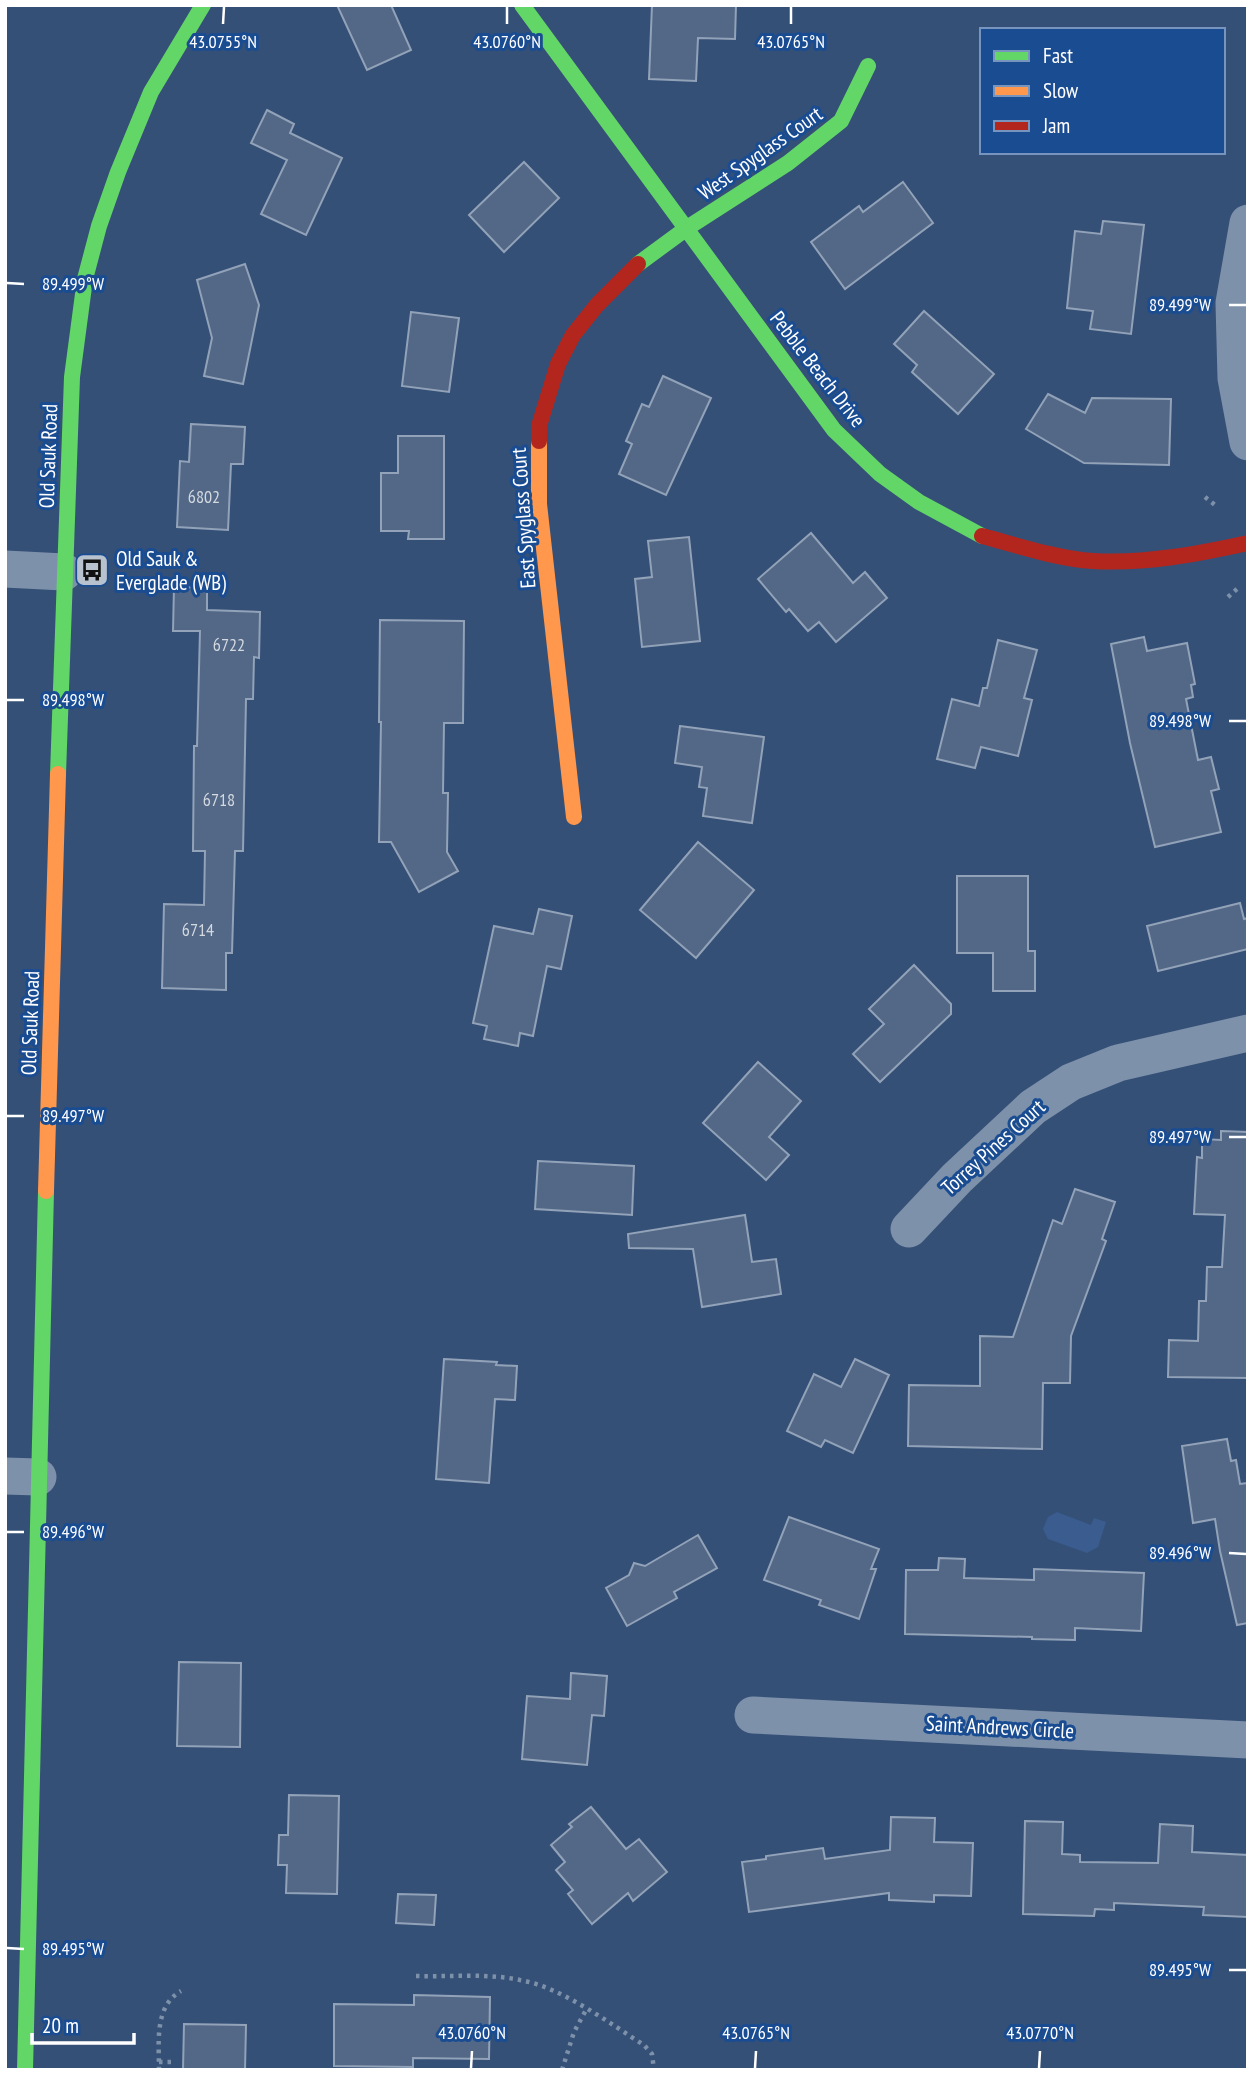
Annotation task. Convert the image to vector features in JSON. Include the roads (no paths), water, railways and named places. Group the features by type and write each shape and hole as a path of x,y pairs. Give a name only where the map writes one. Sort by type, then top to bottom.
{"street":[{"name":"Old Sauk Road","path":"25,2070 22,1477 72,377 85,279 99,226 118,172 150,92 203,5"},
{"name":"Pebble Beach Drive","path":"522,5 834,430 880,474 919,502 979,535 1034,550 1091,561 1145,560 1204,553 1248,543"},
{"name":"West Spyglass Court","path":"687,228 788,163 841,121 867,66"},
{"path":"1248,223 1234,303 1236,378 1248,442"},
{"name":"East Spyglass Court","path":"575,817 538,504 539,426 558,364 573,335 597,305 642,261 687,228"},
{"path":"5,569 64,572"},
{"name":"Torrey Pines Court","path":"909,1229 957,1178 1033,1107 1071,1082 1118,1063 1248,1033"},
{"name":"Saint Andrews Circle","path":"753,1715 1248,1740"}],"water":[{"path":"1057,1512 1091,1525 1094,1518 1106,1522 1098,1547 1087,1553 1048,1539 1043,1529 1048,1517"}],"place":[{"name":"Old Sauk & Everglade (WB)","path":"92,570"}]}
